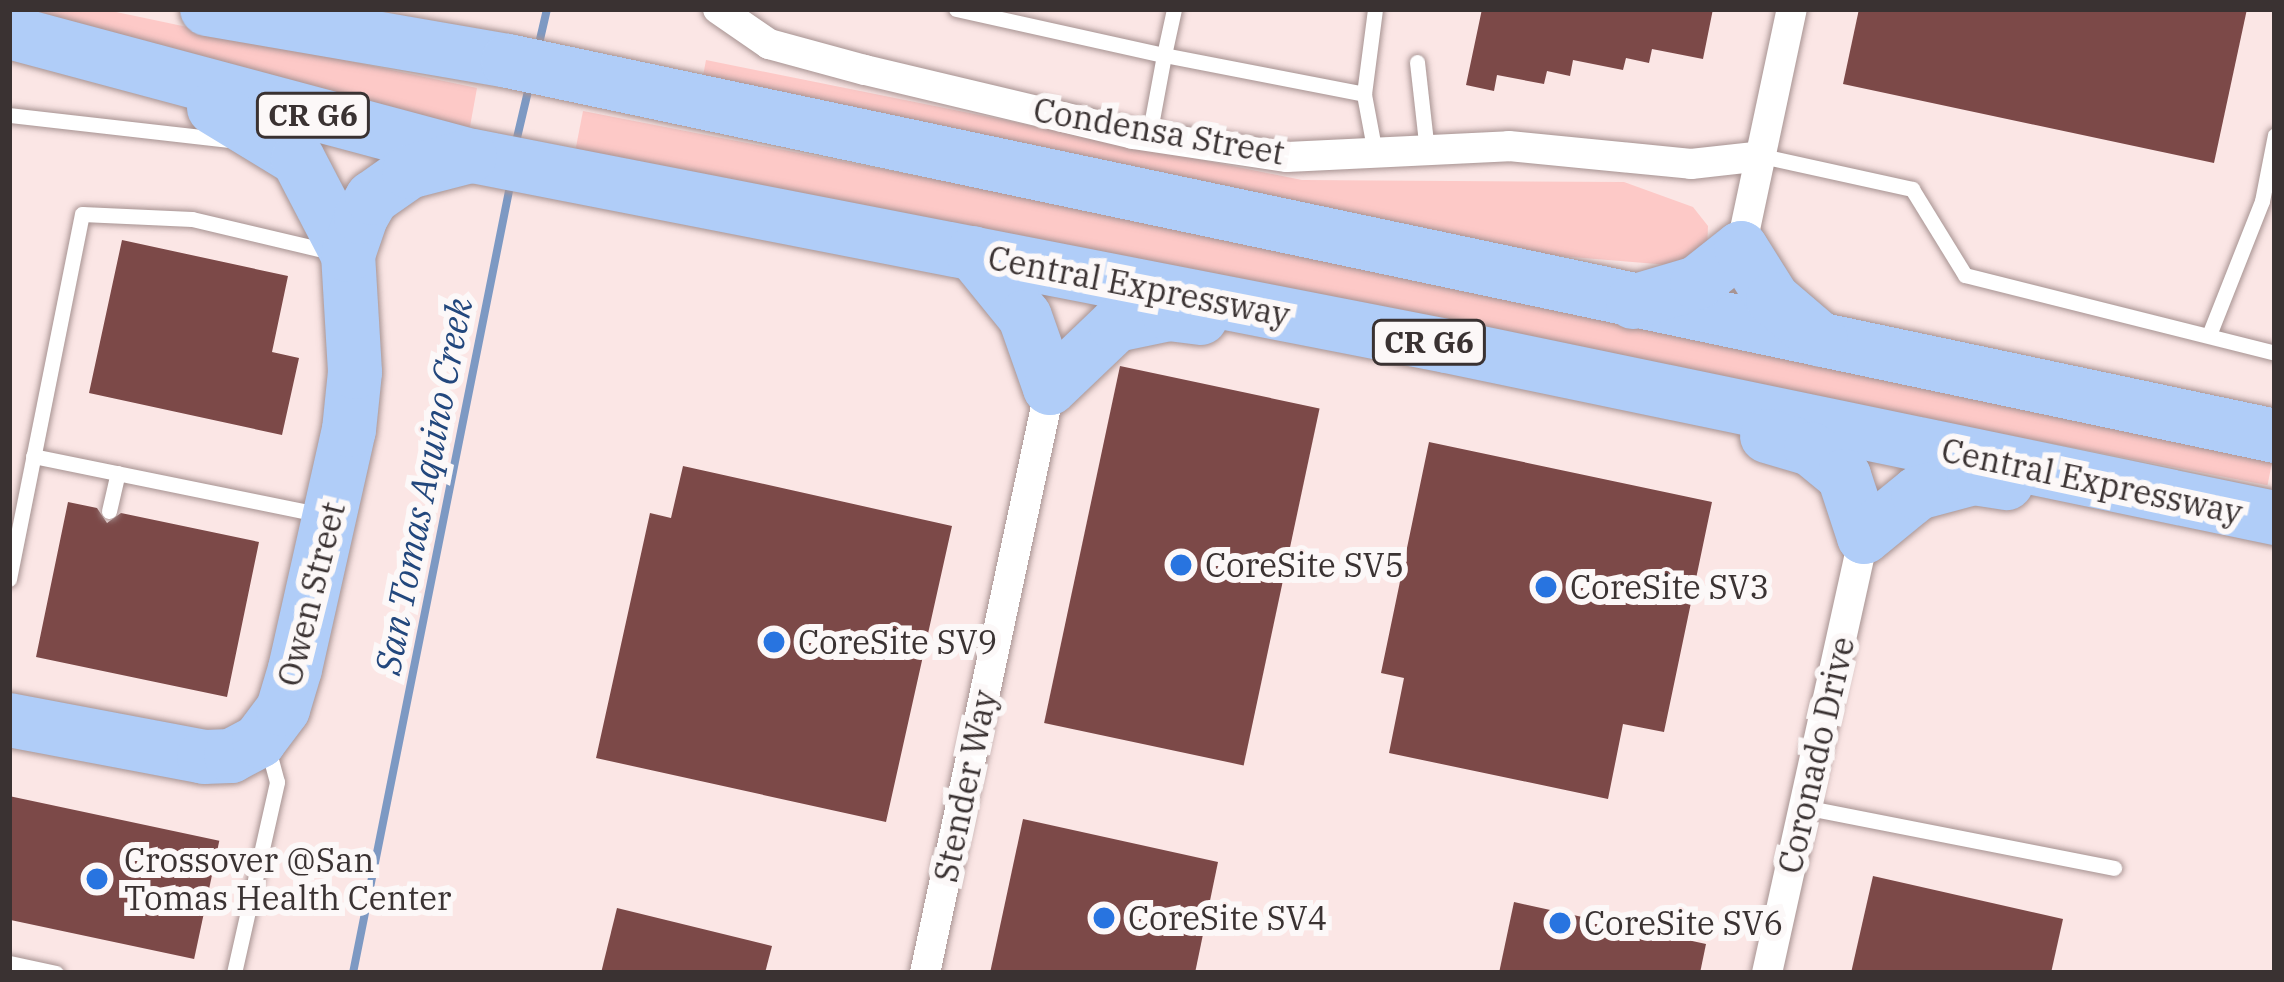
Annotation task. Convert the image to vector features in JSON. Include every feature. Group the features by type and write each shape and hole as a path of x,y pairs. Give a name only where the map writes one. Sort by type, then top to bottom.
{"highway":[{"name":"CR G6","path":"207,9 508,62 594,84 2275,436"},
{"path":"407,9 508,62"},
{"name":"Central Expressway","path":"9,32 473,156 1448,346 2275,518"},
{"path":"154,74 277,146 316,182 348,255"},
{"path":"348,255 372,197 409,172 473,156"},
{"path":"1633,302 1697,283 1741,248 1773,299 1823,342"},
{"path":"973,254 1025,317 1050,388 1116,325 1169,314 1448,346 1811,449 1844,476 1864,537 1918,493 1974,478 2182,501"},
{"name":"Owen Street","path":"264,734 289,689 331,517 356,372 348,255"},
{"path":"9,720 203,757 231,756 264,734"}],"street":[{"name":"Condensa Street","path":"718,9 769,44 1149,136 1286,157 1509,146 1691,164 1762,156"},
{"path":"1741,248 1792,9"},
{"name":"Stender Way","path":"926,973 1050,388"},
{"name":"Coronado Drive","path":"1767,973 1864,537"}],"lane":[{"path":"956,9 1364,94"},
{"path":"1149,136 1174,9"},
{"path":"1375,9 1364,94 1375,153"},
{"path":"1417,62 1427,151"},
{"path":"9,115 277,146"},
{"path":"2210,335 2262,201 2275,135"},
{"path":"1762,156 1912,189 1965,275 2267,351"},
{"path":"9,579 82,214 192,219 348,255"},
{"path":"33,456 331,517"},
{"path":"109,511 118,473"},
{"path":"234,973 277,782 264,734"},
{"path":"1804,807 2114,868"},
{"path":"9,962 56,973"}],"shaded area":[{"path":"9,9 102,9 477,88 469,132"},
{"path":"706,60 1302,180 1624,182 1693,207 1708,226 1707,251 1681,266 1535,254 701,87"},
{"path":"583,111 2275,440 2268,485 574,156"}],"building":[{"path":"1482,9 1713,9 1703,59 1652,49 1649,63 1626,58 1623,70 1573,60 1570,76 1547,71 1544,84 1497,75 1494,91 1466,85"},
{"path":"1859,9 2247,9 2214,163 1843,84"},
{"path":"122,240 288,276 272,352 299,358 282,435 89,393"},
{"name":"CoreSite SV5","path":"1120,366 1320,408 1244,765 1044,723"},
{"name":"CoreSite SV3","path":"1429,442 1712,502 1664,732 1623,724 1608,799 1389,753 1404,678 1381,673"},
{"name":"CoreSite SV9","path":"683,466 952,526 886,822 596,758 650,513 671,518"},
{"path":"68,502 97,508 107,523 121,513 259,542 227,697 36,657"},
{"path":"9,796 219,841 194,959 9,920"},
{"name":"CoreSite SV4","path":"1023,819 1218,862 1195,973 990,973"},
{"path":"1873,876 2063,919 2051,973 1851,973"},
{"name":"CoreSite SV6","path":"1514,902 1706,944 1700,973 1499,973"},
{"path":"617,908 772,946 765,973 601,973"}],"waterway":[{"name":"San Tomas Aquino Creek","path":"538,48 547,9"},
{"name":"San Tomas Aquino Creek","path":"516,142 529,87"},
{"name":"San Tomas Aquino Creek","path":"353,973 511,181"}],"place":[{"name":"CoreSite SV5","path":"1181,565"},
{"name":"CoreSite SV3","path":"1546,587"},
{"name":"CoreSite SV9","path":"774,642"},
{"name":"Crossover @San Tomas Health Center","path":"97,879"},
{"name":"CoreSite SV4","path":"1104,918"},
{"name":"CoreSite SV6","path":"1560,923"}]}
